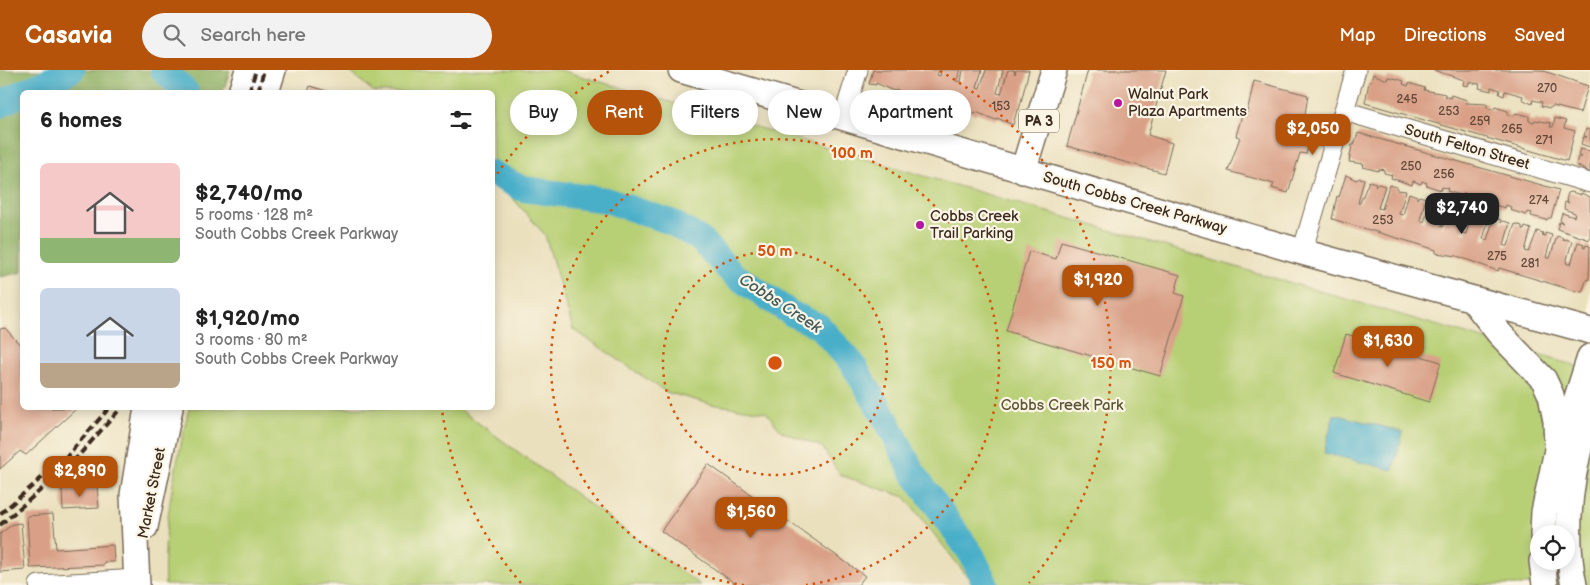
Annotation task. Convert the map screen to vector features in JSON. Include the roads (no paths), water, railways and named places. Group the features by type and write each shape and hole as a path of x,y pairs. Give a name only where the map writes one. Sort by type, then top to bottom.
{"main road":[{"path":"242,90 248,70"},
{"path":"267,90 273,70"},
{"name":"South Cobbs Creek Parkway","path":"682,70 1302,252 1590,331"},
{"name":"PA 3","path":"1023,171 1054,70"},
{"path":"1473,300 1499,333 1544,380 1551,395 1556,420 1557,450 1544,512 1543,525"},
{"path":"1557,450 1566,432 1590,357"},
{"name":"Market Street","path":"137,582 133,495 146,410"},
{"name":"Market Street","path":"137,582 149,501 170,410"},
{"path":"1573,582 1568,553 1572,483 1590,410"},
{"path":"1543,570 1545,585"}],"street":[{"path":"844,118 858,70"},
{"path":"1302,252 1356,70"},
{"name":"South Felton Street","path":"1344,111 1590,183"},
{"path":"39,585 137,582"}],"water":[{"path":"1334,414 1403,432 1393,470 1324,453"}],"waterway":[{"name":"Cobbs Creek","path":"28,90 72,70"},
{"name":"Cobbs Creek","path":"163,70 184,90"},
{"name":"Cobbs Creek","path":"0,105 20,94"},
{"name":"Cobbs Creek","path":"495,175 523,189 606,200 671,222 701,240 733,274 792,314 819,326 852,363 888,423 912,471 972,555 986,585"}],"railway":[{"path":"250,90 256,70"},
{"path":"259,90 264,70"},
{"path":"0,514 67,456 107,410"},
{"path":"0,525 72,463 119,410"}],"place":[{"name":"Walnut Park Plaza Apartments","path":"1118,103"},
{"name":"Cobbs Creek Trail Parking","path":"920,225"}],"park label":[{"name":"Cobbs Creek Park","path":"1062,405"}]}
